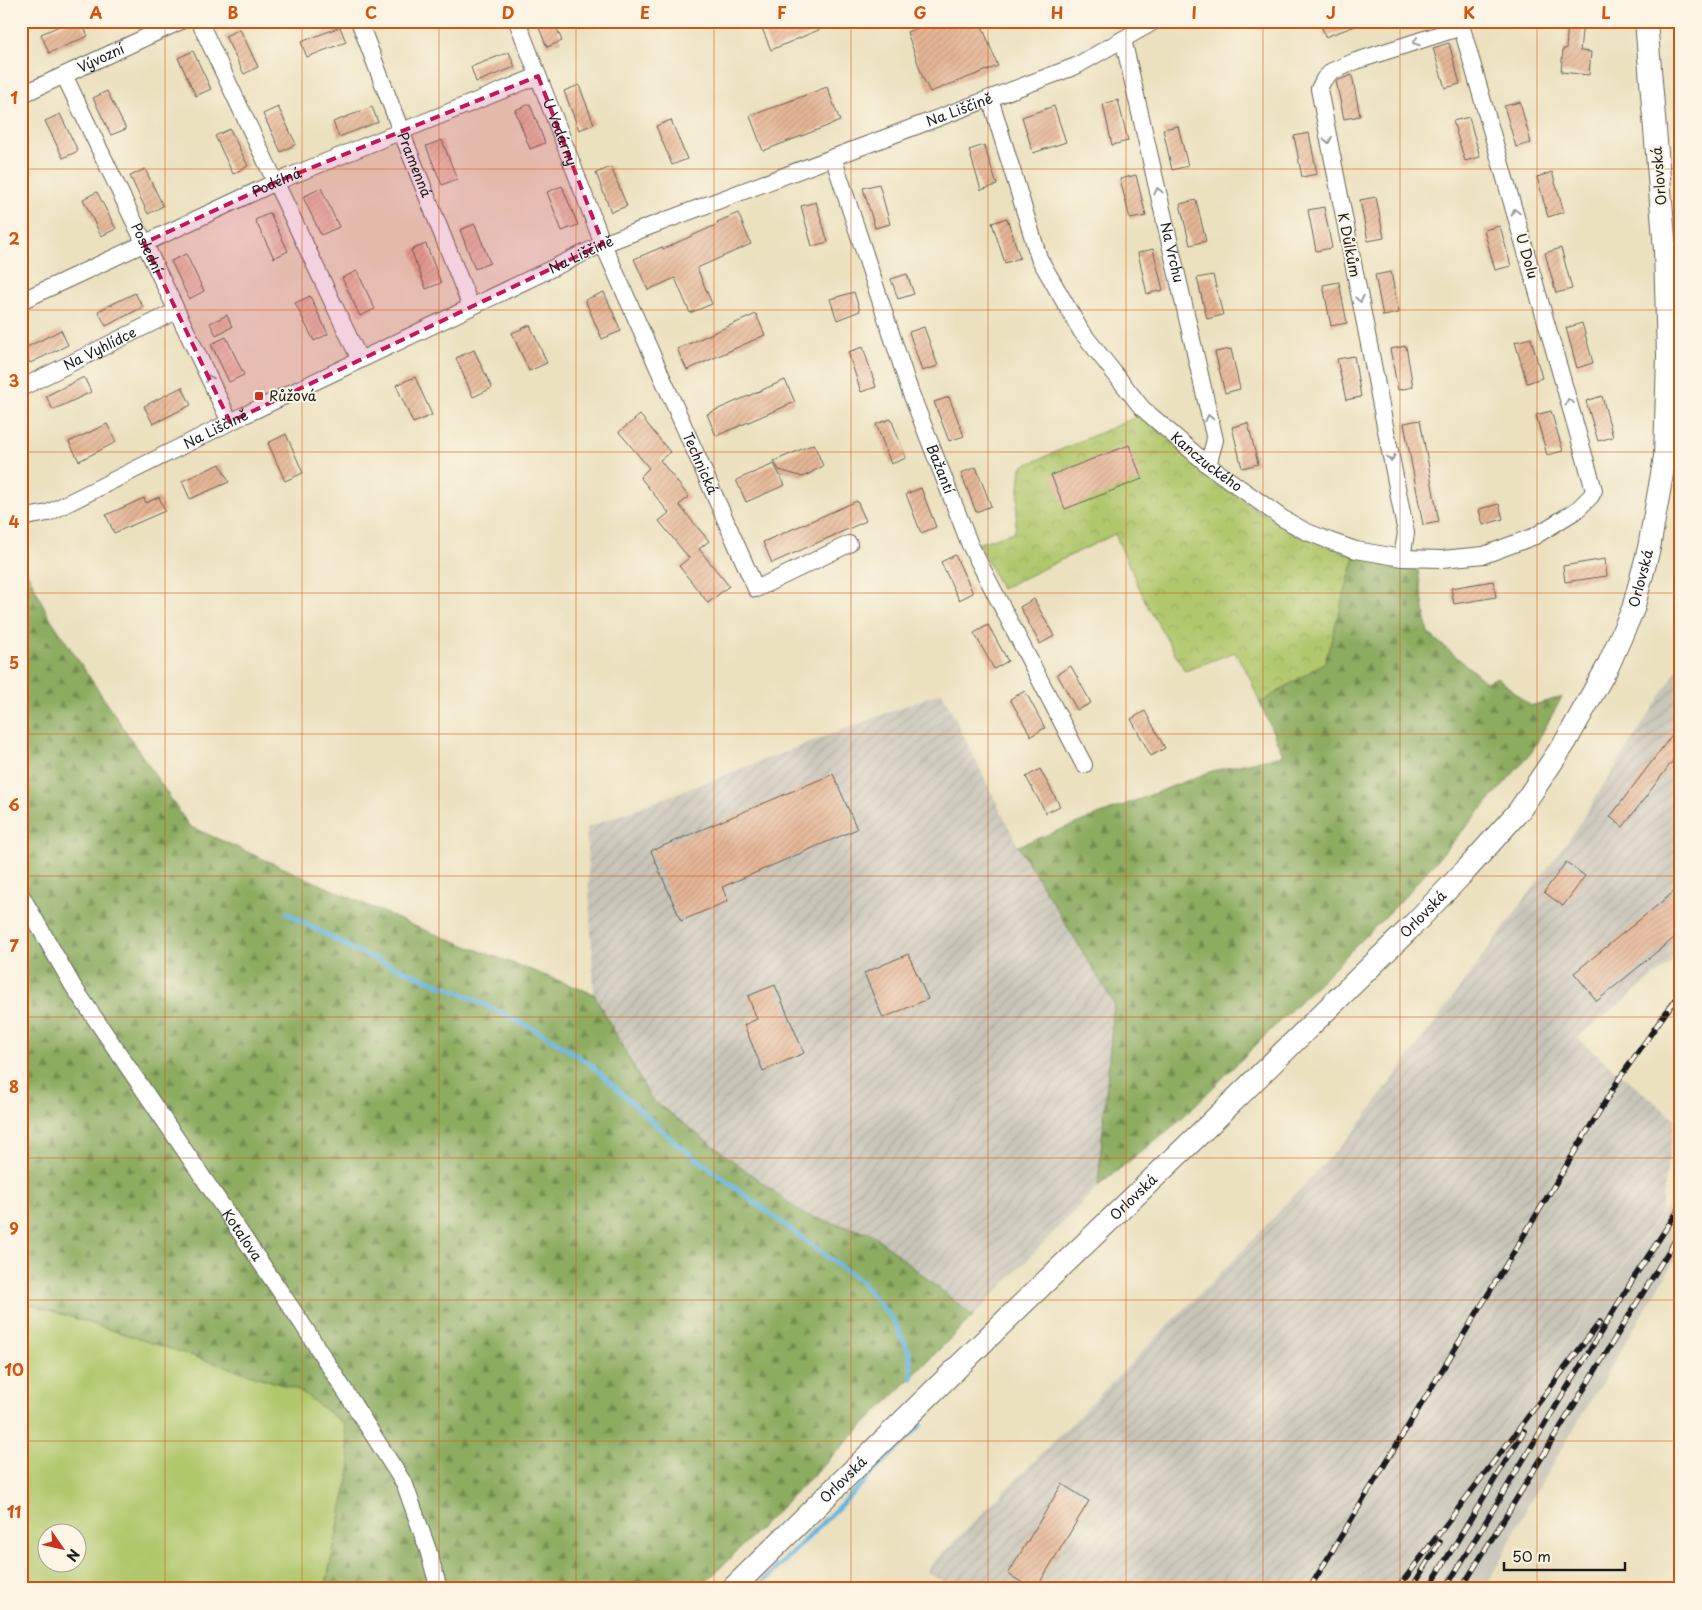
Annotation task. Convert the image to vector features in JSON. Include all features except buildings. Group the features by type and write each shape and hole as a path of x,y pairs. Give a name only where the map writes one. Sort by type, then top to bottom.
{"main road":[{"name":"Orlovská","path":"732,1589 1015,1311 1408,930 1519,811 1566,741 1608,666 1633,609 1649,548 1664,457 1668,356 1665,250 1646,21"}],"street":[{"name":"Vývozní","path":"21,95 180,21"},
{"path":"199,21 360,360"},
{"name":"Pramenná","path":"359,21 471,306"},
{"name":"U Vodárny","path":"516,21 603,244"},
{"name":"Na Liščině","path":"21,518 48,513 230,422 603,244 1076,66 1155,21"},
{"name":"U Dolu","path":"1461,24 1594,490"},
{"name":"K Důlkům","path":"1402,558 1406,533 1319,89 1324,79 1332,71 1461,24"},
{"name":"Na Vrchu","path":"1123,39 1215,440 1208,465"},
{"name":"Poslední","path":"64,75 230,422"},
{"name":"Podélná","path":"21,301 276,182 538,76"},
{"name":"Kanczuckého","path":"990,98 1039,258 1081,331 1142,408 1208,465 1275,513 1305,530 1356,550 1402,558 1442,559 1484,555 1536,536 1577,510 1591,496 1594,490"},
{"name":"Bažantí","path":"833,157 910,391 970,545 1084,765"},
{"name":"Technická","path":"603,244 756,589 849,544"},
{"name":"Na Vyhlídce","path":"21,388 176,311"},
{"name":"Kotalova","path":"21,895 73,986 301,1322 405,1485 428,1550 438,1589"}],"highlighted area":[{"path":"538,76 603,244 230,422 144,243 276,182"}],"shaded area":[{"path":"1681,664 1681,955 1577,1038 1675,1119 1660,1214 1381,1589 955,1589 925,1571 1236,1257 1354,1132 1576,829"},
{"path":"942,692 1018,846 1114,1003 1098,1186 973,1316 872,1234 805,1215 651,1099 594,994 586,828"},
{"path":"1681,1182 1681,1250 1531,1500 1485,1589 1381,1589 1672,1200"}],"green space":[{"path":"1141,415 1230,492 1296,535 1355,556 1325,662 1260,703 1249,676 1235,652 1185,671 1147,605 1115,534 1001,589 979,543 1015,532 1021,467"},
{"path":"1355,556 1417,565 1428,633 1486,682 1497,677 1530,706 1562,697 1531,753 1398,904 1177,1123 1098,1186 1114,1003 1018,846 1212,771 1283,755 1260,703 1325,662"},
{"path":"21,559 48,615 189,826 414,926 594,994 651,1099 805,1215 872,1234 973,1316 699,1589 325,1589 351,1466 344,1424 299,1390 21,1301"},
{"path":"21,1301 299,1390 344,1424 351,1466 325,1589 21,1589"}],"waterway":[{"path":"287,913 356,951 463,994 544,1034 591,1065 677,1144 861,1282 894,1321 910,1354 912,1378"},
{"path":"756,1589 921,1425"}],"railway":[{"path":"1309,1589 1619,1079 1681,993"},
{"path":"1445,1589 1633,1279 1681,1206"},
{"path":"1461,1589 1681,1231"},
{"path":"1397,1589 1600,1322"},
{"path":"1428,1589 1524,1431"},
{"path":"1411,1589 1440,1542"}],"place":[{"name":"Růžová","path":"259,396"}]}
